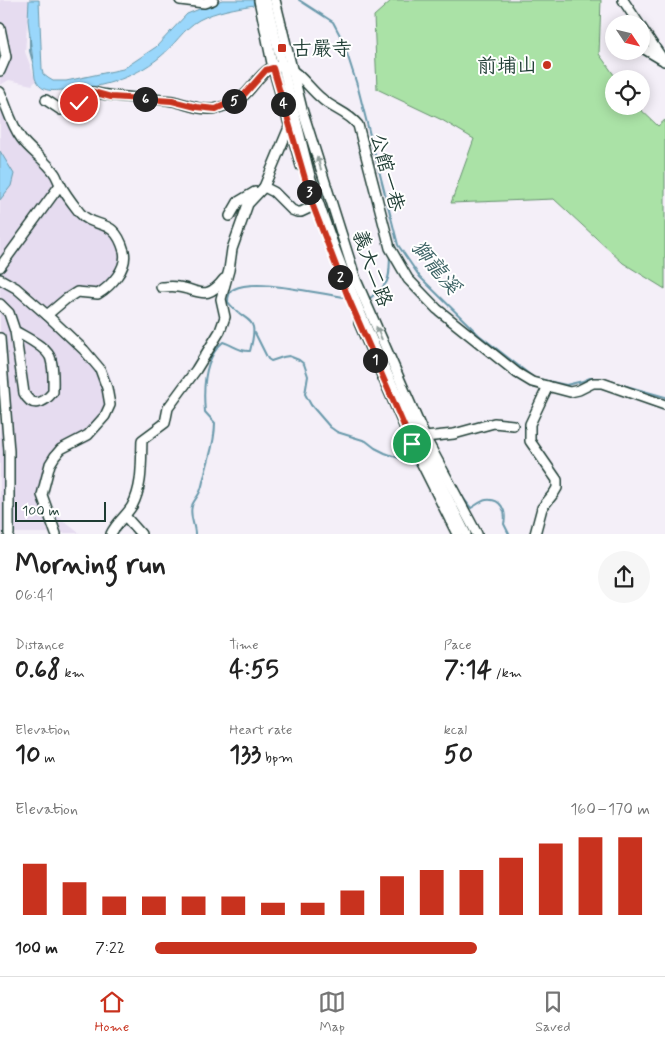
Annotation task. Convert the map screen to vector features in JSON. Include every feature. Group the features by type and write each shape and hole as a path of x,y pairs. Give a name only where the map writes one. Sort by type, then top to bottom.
{"street":[{"path":"180,0 204,3 213,0"},
{"path":"623,0 633,15"},
{"name":"義大二路","path":"267,3 277,68 290,126 316,205 351,290 418,440 466,534"},
{"name":"義大二路","path":"267,3 291,69 356,280 418,440 457,534"},
{"path":"0,28 6,57 0,70"},
{"path":"650,40 664,61"},
{"path":"650,52 664,61"},
{"path":"46,100 61,110 79,103 93,92 111,97 172,101 196,107 216,109 243,96 266,70 277,68 291,69"},
{"name":"義大二路","path":"277,68 294,116 316,205"},
{"name":"公館一巷","path":"291,69 332,108 353,118 358,124 390,248 408,279 437,309 517,373 532,382 570,392 602,383 665,406"},
{"path":"0,92 12,124 21,138 55,173 60,185 81,214 89,220 110,227 121,243 125,253 120,272 106,290 98,294 77,292 47,315"},
{"path":"110,534 114,526 132,506 138,492 142,440 165,423 168,408 196,370 220,331 225,317 221,299 229,270 232,249 245,210 253,197 264,187 294,116"},
{"path":"0,267 60,185"},
{"path":"264,187 274,192 292,210 297,212 316,205"},
{"path":"230,216 238,202 264,187"},
{"path":"161,287 178,287 203,294 208,293 218,287 229,270"},
{"path":"0,279 16,288 84,350 100,369 107,388 110,405 105,416 88,435 61,449 54,456 50,464 42,496 56,534"},
{"path":"0,304 9,313 15,331 24,393 28,400 42,402 53,392 51,360 48,353 37,344 15,331"},
{"path":"0,338 9,534"},
{"path":"535,534 542,508 557,488 557,480 530,441 530,424 548,386"},
{"path":"418,440 454,434 494,423 513,425"},
{"name":"義大二路","path":"418,440 477,534"},
{"path":"125,516 140,534"}],"shaded area":[{"path":"0,0 29,0 25,52 36,81 32,85 9,80 0,85"},
{"path":"0,95 21,136 52,164 80,205 90,216 112,224 119,232 128,250 129,262 125,272 112,290 104,295 74,297 59,307 56,313 58,322 102,362 109,373 114,390 115,403 113,411 90,442 66,451 56,461 50,479 48,497 55,514 79,533 0,533"}],"green space":[{"path":"392,0 601,0 599,54 611,70 605,70 605,115 646,115 658,126 665,120 665,289 623,263 554,199 451,203 474,139 442,120 377,89 374,16"}],"water":[{"path":"29,0 39,0 42,69 43,74 53,81 66,81 123,69 156,47 187,14 222,0 253,0 254,5 219,12 199,20 188,28 170,48 150,65 127,77 89,88 54,91 46,90 40,86 35,78 28,20"},
{"path":"0,151 14,174 11,186 0,200"}],"waterway":[{"name":"獅龍溪","path":"299,0 333,22 343,41 358,88 398,245 420,277 479,335 534,378 566,385 590,378 598,378 665,397"},
{"name":"獅龍溪","path":"30,37 30,51 33,62"},
{"path":"369,299 385,284 389,276 390,255"},
{"path":"195,534 191,510 202,487 215,430 215,423 205,412 204,394 208,365 223,342 250,351 253,339 250,321 228,302 230,292 245,286 259,285 292,288 352,298"},
{"path":"255,333 268,359 271,361 289,356 304,364 308,376 305,394 311,405 330,427 337,432 366,441 385,453 418,465"},
{"path":"451,477 471,508 486,500 499,503 504,510 504,524 509,534"}],"place":[{"name":"古嚴寺","path":"282,48"},
{"name":"前埔山","path":"547,65"}],"route":[{"path":"79,103 93,92 111,97 172,101 196,107 216,109 243,96 266,70 273,68 313,206 348,297 412,444"}]}
